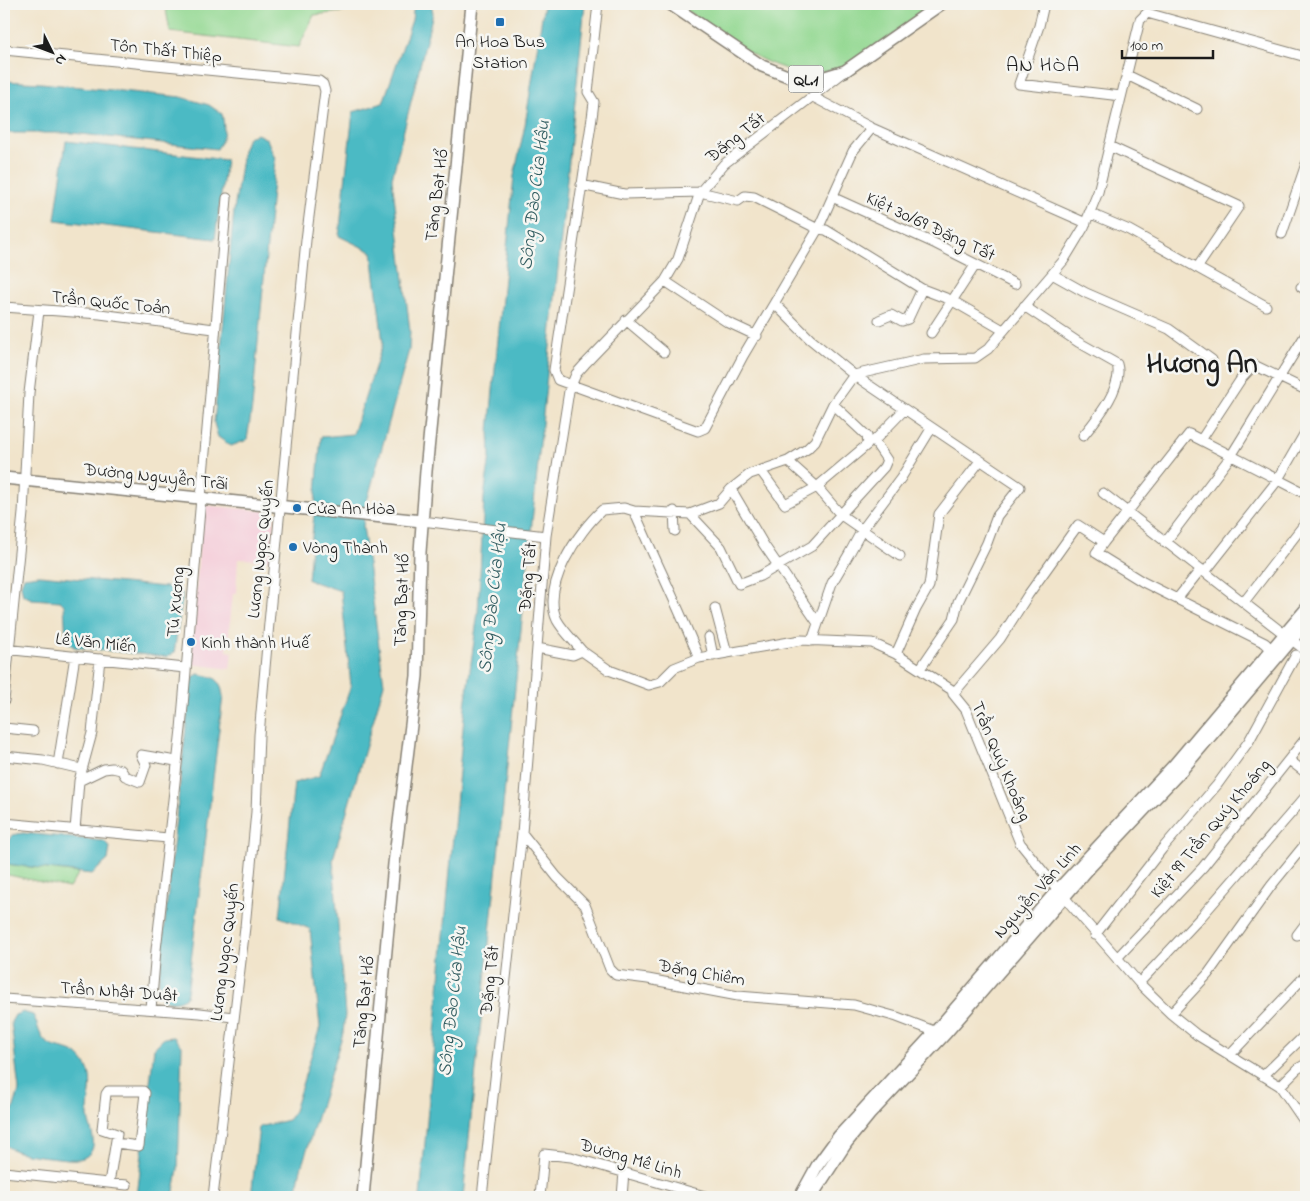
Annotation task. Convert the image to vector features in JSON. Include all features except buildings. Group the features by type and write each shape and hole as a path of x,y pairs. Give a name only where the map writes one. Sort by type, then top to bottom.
{"main road":[{"name":"Tăng Bạt Hổ","path":"363,1197 394,864 417,676 422,521 472,4"},
{"name":"QL.1","path":"670,4 762,66 777,73 803,79 822,78 845,71 941,4"},
{"name":"Đường Nguyễn Trãi","path":"4,478 24,482 82,485 422,521"},
{"name":"Nguyễn Văn Linh","path":"800,1197 822,1168 944,1033 1061,893 1177,768 1288,637 1306,609"},
{"name":"Nguyễn Văn Linh","path":"1177,768 1272,650 1306,623"},
{"name":"Nguyễn Văn Linh","path":"811,1197 822,1168"}],"street":[{"path":"598,4 588,92 594,102 554,370 558,380 698,431 708,424 743,356 757,336 818,229 853,151 872,128"},
{"path":"1044,4 1039,26 1019,84 1121,96"},
{"path":"833,404 868,436 887,460 812,546 760,576 739,584 722,547 690,514 719,503 731,489 750,474 788,462 815,441 833,404 854,375 924,359 975,358 985,352 1064,260 1086,223 1098,192 1140,20 1147,13 1306,57"},
{"name":"Tôn Thất Thiệp","path":"4,50 284,77 319,81 324,84"},
{"name":"Đặng Tất","path":"482,1197 522,833 546,536 571,385 585,364 665,281 678,259 700,192 708,180 724,164 813,98 845,71"},
{"path":"1126,75 1197,109"},
{"name":"Lương Ngọc Quyến","path":"213,1197 256,812 259,735 306,240 325,90 324,84"},
{"path":"813,98 872,128 1086,223"},
{"path":"1109,146 1239,206 1197,268"},
{"path":"1282,234 1306,164"},
{"path":"581,185 624,194 700,192 738,201 745,196 754,197 818,229 826,230 922,290 951,300 1003,330"},
{"name":"Kiệt 30/69 Đặng Tất","path":"832,197 1015,284"},
{"name":"Tú Xương","path":"152,1009 201,498 214,329 227,198"},
{"path":"1089,213 1130,230 1266,306"},
{"path":"931,333 976,264"},
{"path":"1052,274 1086,293 1169,329 1212,360"},
{"path":"665,281 727,322 757,336"},
{"path":"879,320 889,315 902,321 908,319 922,290"},
{"path":"775,304 810,339 854,375 1020,487 997,516 987,543 958,602 954,619 920,669"},
{"name":"Trần Quốc Toản","path":"4,306 39,311 100,314 214,329"},
{"path":"1024,306 1085,347 1112,360 1118,367 1107,405 1083,436"},
{"path":"4,701 6,649 24,482 29,393 39,311"},
{"path":"626,320 664,352"},
{"path":"1165,543 1231,456 1306,334"},
{"path":"1200,440 1252,367 1256,365 1306,390"},
{"path":"761,471 785,504 817,487 871,442 904,410"},
{"path":"812,641 832,583 862,530 896,485 932,429"},
{"path":"1177,599 1203,571 1276,481 1306,431"},
{"path":"1272,650 1265,643 1177,599 1096,553 1189,434 1276,481 1306,494"},
{"path":"896,654 916,609 929,586 939,514 980,461"},
{"path":"788,462 817,487 841,515 900,556"},
{"path":"731,489 778,565 817,622"},
{"path":"1103,493 1306,651"},
{"name":"Trần Quý Khoáng","path":"690,514 634,511 624,508 602,510 584,530 566,558 557,578 554,602 557,620 582,651 610,670 649,684 660,682 674,668 699,658 801,640 872,643 896,654 920,669 952,690 966,710 1020,844 1095,935 1139,983 1171,1014 1197,1035 1280,1086 1306,1124"},
{"path":"634,511 664,581 676,601 699,658"},
{"path":"674,512 675,531"},
{"path":"422,521 546,536"},
{"path":"1244,602 1306,522"},
{"path":"953,694 1000,639 1028,595 1078,525 1104,542"},
{"path":"716,608 727,653"},
{"path":"709,637 713,656"},
{"path":"537,648 572,655 582,651"},
{"name":"Lê Văn Miến","path":"6,649 185,668"},
{"path":"1095,935 1162,849 1206,799 1244,748 1296,655"},
{"path":"58,764 75,656"},
{"path":"75,830 79,780 92,733 100,659"},
{"path":"4,728 33,731"},
{"name":"Kiệt 99 Trần Quý Khoáng","path":"1117,958 1203,867 1306,738"},
{"path":"4,756 81,769"},
{"path":"79,780 112,768 121,770 125,776 140,782 146,765 141,756 176,761"},
{"path":"1289,760 1306,773"},
{"path":"1139,983 1201,917 1306,796"},
{"path":"4,823 168,838"},
{"name":"Đặng Chiêm","path":"522,833 557,877 585,905 610,969 616,975 738,996 854,1005 944,1033"},
{"path":"1171,1014 1208,974 1271,886 1306,843"},
{"path":"1297,935 1306,924"},
{"path":"1230,1055 1306,975"},
{"name":"Trần Nhật Duật","path":"4,999 44,1004 152,1009 233,1018"},
{"path":"1263,1076 1306,1034"},
{"path":"1280,1086 1306,1064"},
{"path":"109,1183 116,1143 118,1134 102,1129 106,1094 108,1091 143,1091 145,1093 138,1146 116,1143"},
{"name":"Đường Mê Linh","path":"540,1197 544,1154 571,1156 708,1197"},
{"path":"4,1172 123,1184"},
{"path":"622,1197 624,1172"},
{"path":"673,1197 674,1187"}],"shaded area":[{"path":"202,505 275,512 271,560 238,559 236,593 233,593 227,651 232,652 230,669 191,664"}],"green space":[{"path":"165,4 411,4 314,15 299,47 170,32"},
{"path":"677,4 936,4 881,44 847,64 825,72 802,72 780,67 758,57 736,45"},
{"path":"6,864 79,873 69,888 4,874"}],"water":[{"path":"414,4 431,4 433,13 392,178 410,331 409,350 366,505 363,526 384,684 333,859 345,1015 343,1033 300,1172 296,1197 251,1197 259,1127 288,1120 293,1114 320,1027 310,929 280,917 294,783 319,776 351,686 341,591 308,580 321,437 353,434 383,343 372,252 339,236 353,112 383,103 412,20"},
{"name":"Sông Đào Cửa Hậu","path":"544,4 585,4 463,1197 420,1197 465,706 478,612 484,497 490,456 489,431 514,176 525,125"},
{"path":"4,81 181,97 209,105 222,114 223,136 217,149 72,133 4,133"},
{"path":"257,134 267,139 275,159 252,407 247,440 231,446 218,437 214,423 234,211 243,151 248,137"},
{"path":"66,141 226,160 215,239 55,220"},
{"path":"39,575 176,588 182,593 182,601 174,653 167,657 74,647 66,641 64,605 60,601 32,599 23,595 21,585 24,577"},
{"path":"198,674 216,679 223,696 188,986 186,997 177,1001 171,1001 162,999 159,993 159,976 190,690 194,677"},
{"path":"23,833 104,841 110,847 108,860 92,874 6,864 5,849 8,842 12,835"},
{"path":"23,1012 33,1015 46,1042 74,1053 83,1060 87,1067 91,1085 88,1116 93,1145 90,1153 84,1158 44,1157 15,1151 4,1144 4,1117 13,1110 19,1090 11,1022 15,1015"},
{"path":"174,1037 182,1046 178,1170 173,1197 137,1197 154,1048 164,1038"}],"place":[{"name":"An Hoa Bus Station","path":"500,22"},
{"name":"Cửa An Hòa","path":"297,508"},
{"name":"Vòng Thành","path":"293,547"},
{"name":"Kinh thành Huế","path":"191,642"}],"district":[{"name":"AN HÒA","path":"1043,64"},
{"name":"Hương An","path":"1202,362"}]}
